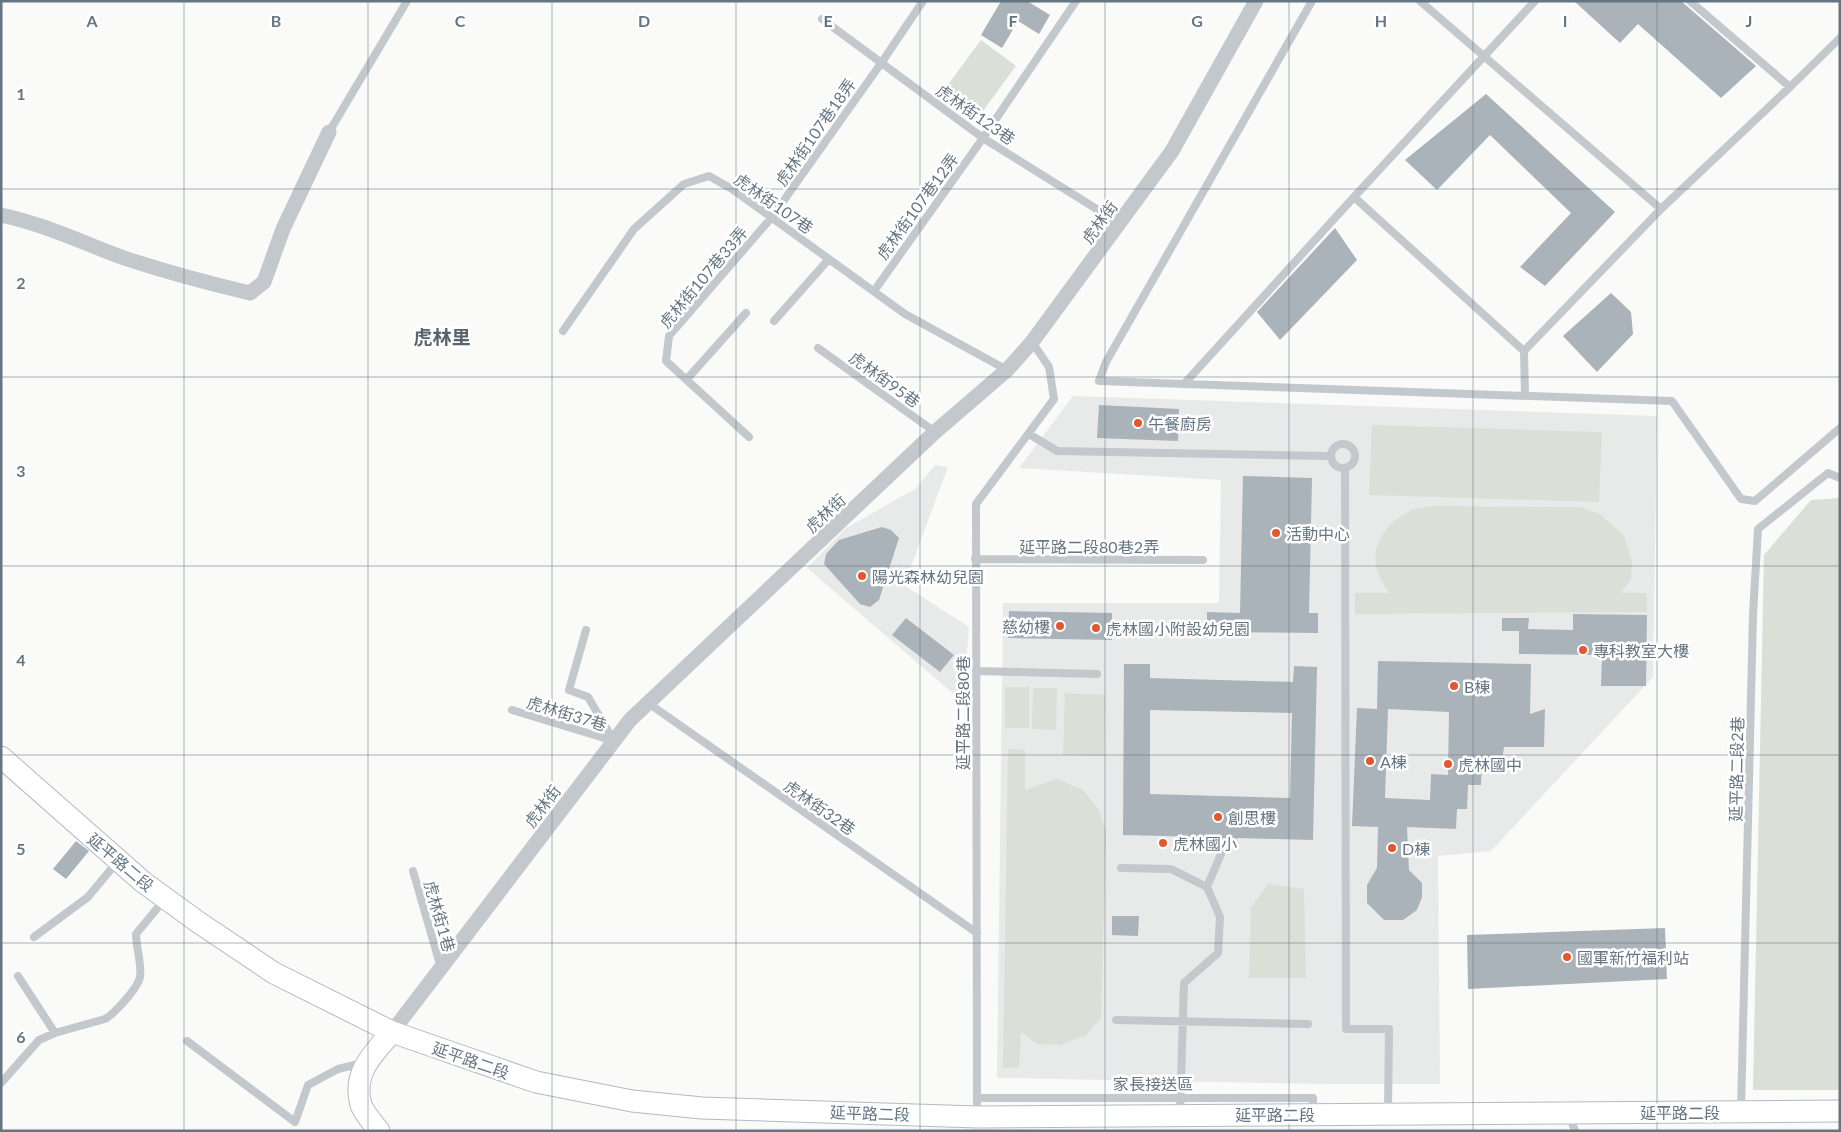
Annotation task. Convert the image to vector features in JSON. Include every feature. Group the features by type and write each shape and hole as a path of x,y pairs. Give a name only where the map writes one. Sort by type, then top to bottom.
{"street":[{"name":"虎林街","path":"392,1032 630,720 935,432 1006,370 1032,342 1172,152 1256,1"},
{"path":"1,215 40,225 124,258 196,281 250,293 264,282 283,229 328,132"},
{"name":"延平路二段","path":"1,757 143,882 274,973 392,1032 536,1082 632,1101 702,1108 1180,1106 1313,1114 1388,1114 1572,1122 1741,1112 1840,1111"},
{"path":"379,1131 362,1106 359,1085 365,1063 392,1032"}],"lane":[{"path":"328,132 407,1"},
{"name":"虎林街107巷18弄","path":"772,217 923,1"},
{"name":"虎林街107巷12弄","path":"874,291 983,138 1076,1"},
{"path":"1312,1 1106,362 1099,381 1672,401 1741,499 1754,500 1840,428"},
{"path":"1420,1 1662,209"},
{"path":"1184,384 1534,1"},
{"path":"1690,1 1790,87"},
{"name":"虎林街123巷","path":"822,18 983,138 1119,223"},
{"path":"1525,396 1524,351 1662,209 1840,38"},
{"name":"虎林街107巷","path":"563,331 634,229 684,184 709,176 732,189 772,217 905,314 1006,370"},
{"path":"1354,197 1524,351"},
{"name":"虎林街107巷33弄","path":"749,437 666,361 669,336 772,217"},
{"path":"774,321 829,259"},
{"path":"687,379 746,313"},
{"name":"延平路二段80巷","path":"977,1107 976,504 1054,399 1049,367 1032,342"},
{"name":"虎林街95巷","path":"818,348 935,432"},
{"path":"1029,434 1057,451 1330,456"},
{"path":"1345,444 1352,448 1354,460 1349,467 1345,468 1334,465 1330,456 1333,448 1345,444"},
{"path":"1345,468 1346,1030 1389,1030 1388,1114"},
{"name":"延平路二段2巷","path":"1741,1112 1753,615 1758,529 1828,473 1840,478"},
{"name":"延平路二段80巷2弄","path":"975,558 1203,560"},
{"path":"586,630 569,690 588,697 614,741"},
{"path":"976,671 1097,674"},
{"name":"虎林街32巷","path":"648,703 977,934"},
{"name":"虎林街37巷","path":"512,710 614,741"},
{"path":"1207,888 1221,854"},
{"path":"34,937 88,897 118,861"},
{"path":"1121,868 1171,869 1207,888 1220,917 1218,953 1184,983 1180,1106"},
{"name":"虎林街1巷","path":"413,871 440,968"},
{"path":"1,1083 39,1040 55,1033 111,1016 135,988 140,976 136,934 165,898"},
{"path":"18,976 55,1033"},
{"path":"1116,1020 1308,1024"},
{"path":"187,1040 295,1122 308,1085 338,1069 365,1063"}],"shaded area":[{"path":"981,40 1016,66 980,115 944,90"},
{"path":"1073,396 1657,416 1653,677 1491,851 1438,856 1440,1084 1329,1084 997,1078 1003,603 1219,603 1221,480 1019,468"},
{"path":"1372,425 1602,432 1599,502 1369,495"},
{"name":"陽光森林幼兒園","path":"935,465 948,467 904,585 969,627 963,702 807,568 846,528 915,489"},
{"path":"1840,498 1840,1090 1753,1090 1764,555 1811,500"},
{"path":"1430,506 1580,507 1600,514 1624,536 1632,561 1631,579 1621,593 1647,593 1647,612 1355,614 1355,593 1389,593 1380,576 1375,557 1383,534 1401,516 1416,509"},
{"path":"1005,687 1029,687 1029,728 1005,728"},
{"path":"1033,688 1057,688 1056,730 1032,729"},
{"path":"1065,693 1105,695 1104,756 1063,755"},
{"path":"1008,749 1025,750 1025,790 1057,779 1083,790 1099,810 1106,831 1101,1018 1086,1035 1060,1045 1037,1044 1021,1032 1019,1067 1003,1068"},
{"path":"1268,884 1304,889 1306,978 1249,978 1251,908"}],"building":[{"path":"1001,1 1027,1 1050,15 1039,34 1018,21 1002,48 981,35"},
{"path":"1574,1 1681,1 1756,66 1721,98 1638,24 1620,43"},
{"path":"1486,94 1615,212 1545,286 1520,267 1571,213 1490,135 1437,190 1405,160"},
{"path":"1335,228 1357,260 1280,340 1257,312"},
{"path":"1611,293 1631,312 1633,334 1597,372 1563,336"},
{"name":"午餐廚房","path":"1099,405 1179,409 1178,441 1097,438"},
{"name":"活動中心","path":"1243,476 1312,478 1309,613 1318,613 1318,633 1207,632 1207,612 1240,613"},
{"path":"882,527 891,530 899,538 879,600 870,607 860,604 824,564 826,554 839,540"},
{"name":"慈幼樓","path":"1009,611 1112,613 1112,640 1008,638"},
{"name":"專科教室大樓","path":"1573,614 1647,615 1646,686 1601,686 1602,655 1519,654 1519,631 1502,631 1502,618 1529,618 1528,629 1573,630"},
{"path":"906,618 954,655 940,672 892,635"},
{"path":"1378,661 1531,664 1530,714 1545,709 1544,747 1504,747 1502,762 1482,761 1481,785 1468,785 1467,809 1457,809 1456,829 1407,827 1409,870 1422,883 1422,897 1417,910 1403,920 1384,920 1367,903 1367,885 1377,868 1378,827 1352,826 1357,708 1377,709","holes":["1388,709 1449,712 1448,775 1431,774 1430,800 1385,798"]},
{"path":"1124,664 1150,664 1150,678 1293,682 1294,666 1317,667 1313,840 1237,838 1230,850 1226,852 1220,849 1216,852 1210,850 1205,837 1123,835","holes":["1150,710 1292,713 1290,798 1150,794"]},
{"path":"76,841 89,851 66,879 53,869"},
{"path":"1112,916 1139,916 1138,936 1112,935"},
{"name":"國軍新竹福利站","path":"1665,928 1667,979 1468,989 1467,935"}],"place":[{"name":"午餐廚房","path":"1138,423"},
{"name":"活動中心","path":"1276,533"},
{"name":"陽光森林幼兒園","path":"862,576"},
{"name":"慈幼樓","path":"1060,626"},
{"name":"虎林國小附設幼兒園","path":"1096,628"},
{"name":"專科教室大樓","path":"1583,650"},
{"name":"B棟","path":"1454,686"},
{"name":"A棟","path":"1370,761"},
{"name":"虎林國中","path":"1448,764"},
{"name":"創思樓","path":"1218,817"},
{"name":"虎林國小","path":"1163,843"},
{"name":"D棟","path":"1392,848"},
{"name":"國軍新竹福利站","path":"1567,957"}],"district":[{"name":"虎林里","path":"442,336"}]}
